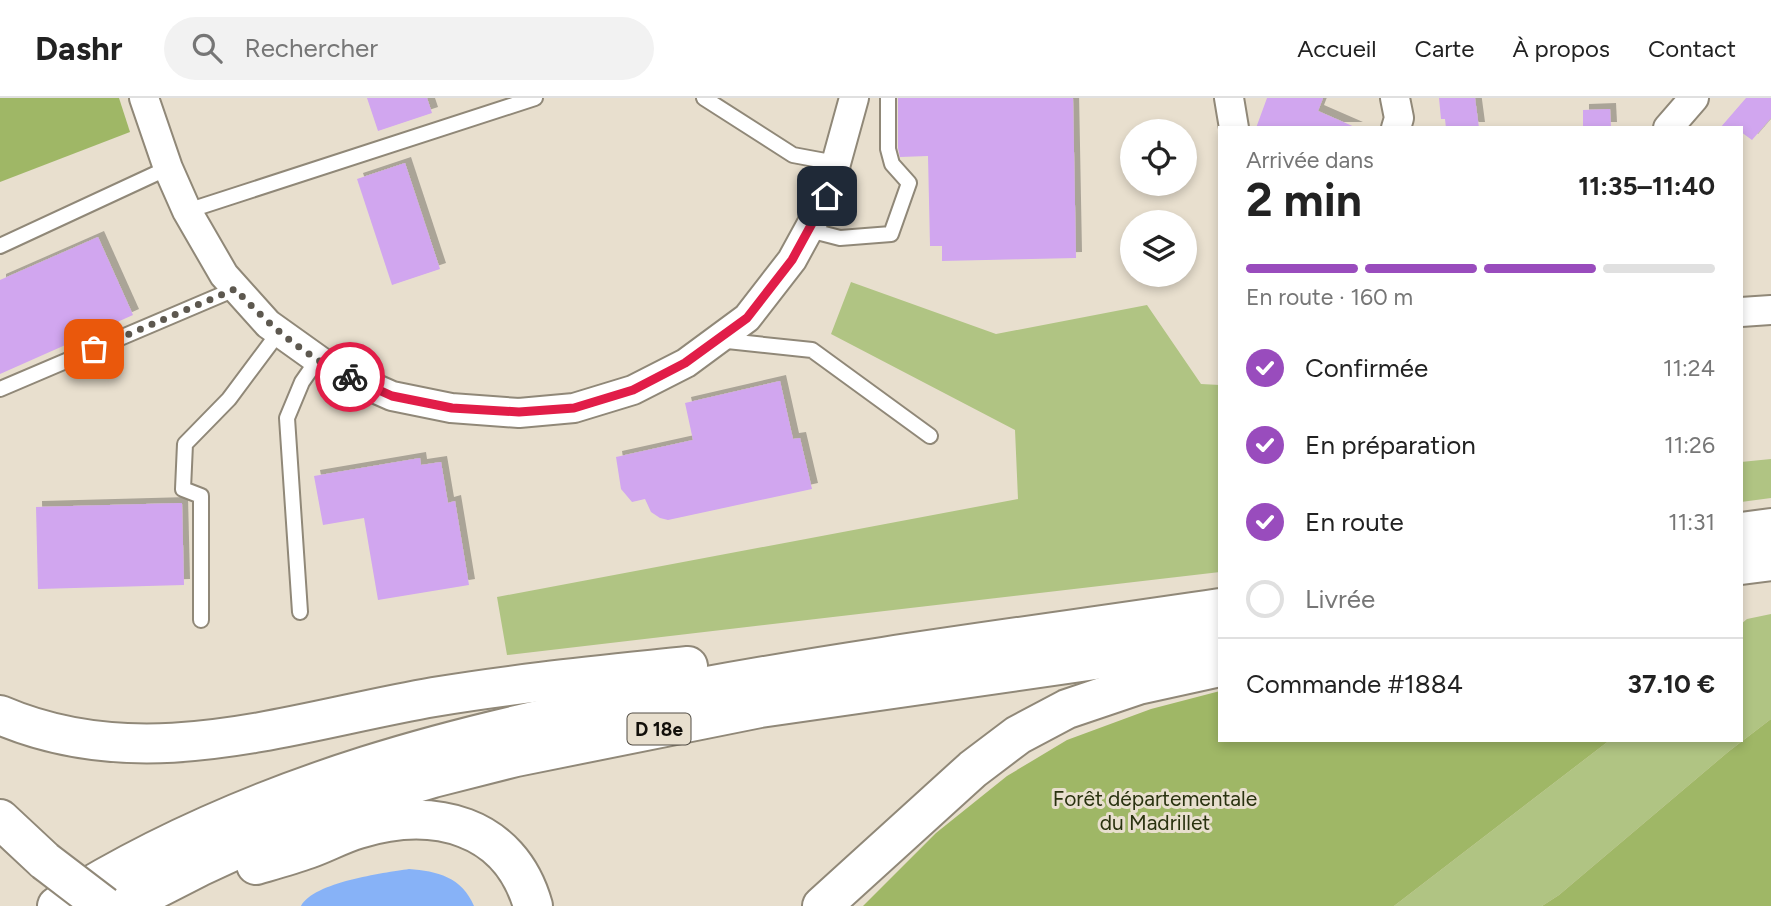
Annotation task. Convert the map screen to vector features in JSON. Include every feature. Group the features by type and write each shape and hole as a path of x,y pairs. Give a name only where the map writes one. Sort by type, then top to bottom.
{"highway":[{"path":"1743,532 1771,528"},
{"path":"1743,565 1771,561"},
{"name":"D 18e","path":"57,906 206,825 303,786 393,756 530,721 801,669 1218,608"},
{"name":"D 18e","path":"123,906 247,845 349,803 516,757 760,708 1218,642"},
{"path":"0,715 28,727 88,740 139,743 206,742 433,697 525,684 730,661 801,669"},
{"path":"822,906 973,769 1018,736 1068,709 1138,685 1218,667"},
{"path":"0,819 23,861 67,906"},
{"path":"123,906 306,849 359,829 404,820 443,822 476,832 498,846 517,867 533,906"},
{"path":"23,861 104,906"}],"street":[{"path":"144,98 168,168 187,211 224,275 268,324 331,369 392,396 452,408 519,412 574,408 633,390 685,363 747,318 792,260 827,196 854,98"},
{"path":"1229,98 1234,126"},
{"path":"1395,98 1399,118 1396,126"},
{"path":"1670,126 1694,98"},
{"path":"1743,312 1771,310"}],"lane":[{"path":"187,211 535,98"},
{"path":"704,98 793,155 836,163"},
{"path":"809,230 840,238 891,234 908,183 892,164 888,149 888,98"},
{"path":"0,246 168,168"},
{"path":"0,389 235,289"},
{"path":"201,620 201,496 183,489 185,444 229,399 279,332"},
{"path":"717,340 812,350 930,436"},
{"path":"300,612 288,418 302,382 318,359"}],"green space":[{"path":"0,98 119,98 130,132 0,182"},
{"path":"851,282 996,334 1147,305 1201,384 1218,385 1218,572 507,655 497,597 1018,499 1015,430 831,334"},
{"path":"1771,459 1771,498 1743,502 1743,462"},
{"path":"1771,614 1771,719 1743,740 1743,622"},
{"name":"Forêt départementale du Madrillet","path":"1218,692 1218,742 1607,742 1394,906 863,906 936,833 1007,776 1067,740 1151,709"},
{"path":"1771,719 1771,906 1542,906 1559,895"},
{"path":"1607,742 1741,742 1559,895 1542,906 1394,906"}],"water":[{"path":"409,869 448,877 463,888 474,906 301,906 308,898 334,885"}],"building":[{"path":"367,98 427,98 432,113 378,131"},
{"path":"898,98 1073,98 1076,258 942,261 942,246 930,246 928,156 900,157"},
{"path":"1267,98 1323,98 1318,111 1352,126 1257,126"},
{"path":"1439,98 1475,98 1479,126 1446,126 1445,119 1441,119"},
{"path":"1746,98 1771,98 1771,118 1752,140 1743,133 1743,126 1722,126"},
{"path":"1610,109 1611,126 1583,126 1583,110"},
{"path":"405,163 440,269 392,285 357,179"},
{"path":"98,237 133,315 0,374 0,280"},
{"path":"780,381 793,439 800,438 812,489 668,520 651,512 645,499 632,502 621,489 616,457 693,440 685,403"},
{"path":"420,458 421,465 441,462 448,503 455,501 469,585 378,600 364,518 323,525 314,476"},
{"path":"182,503 184,585 38,589 36,507"}],"way so far":[{"path":"94,349 235,289 268,324 331,369 350,377"}],"route":[{"path":"350,377 392,396 452,408 519,412 574,408 633,390 685,363 747,318 792,260 827,196"}]}
